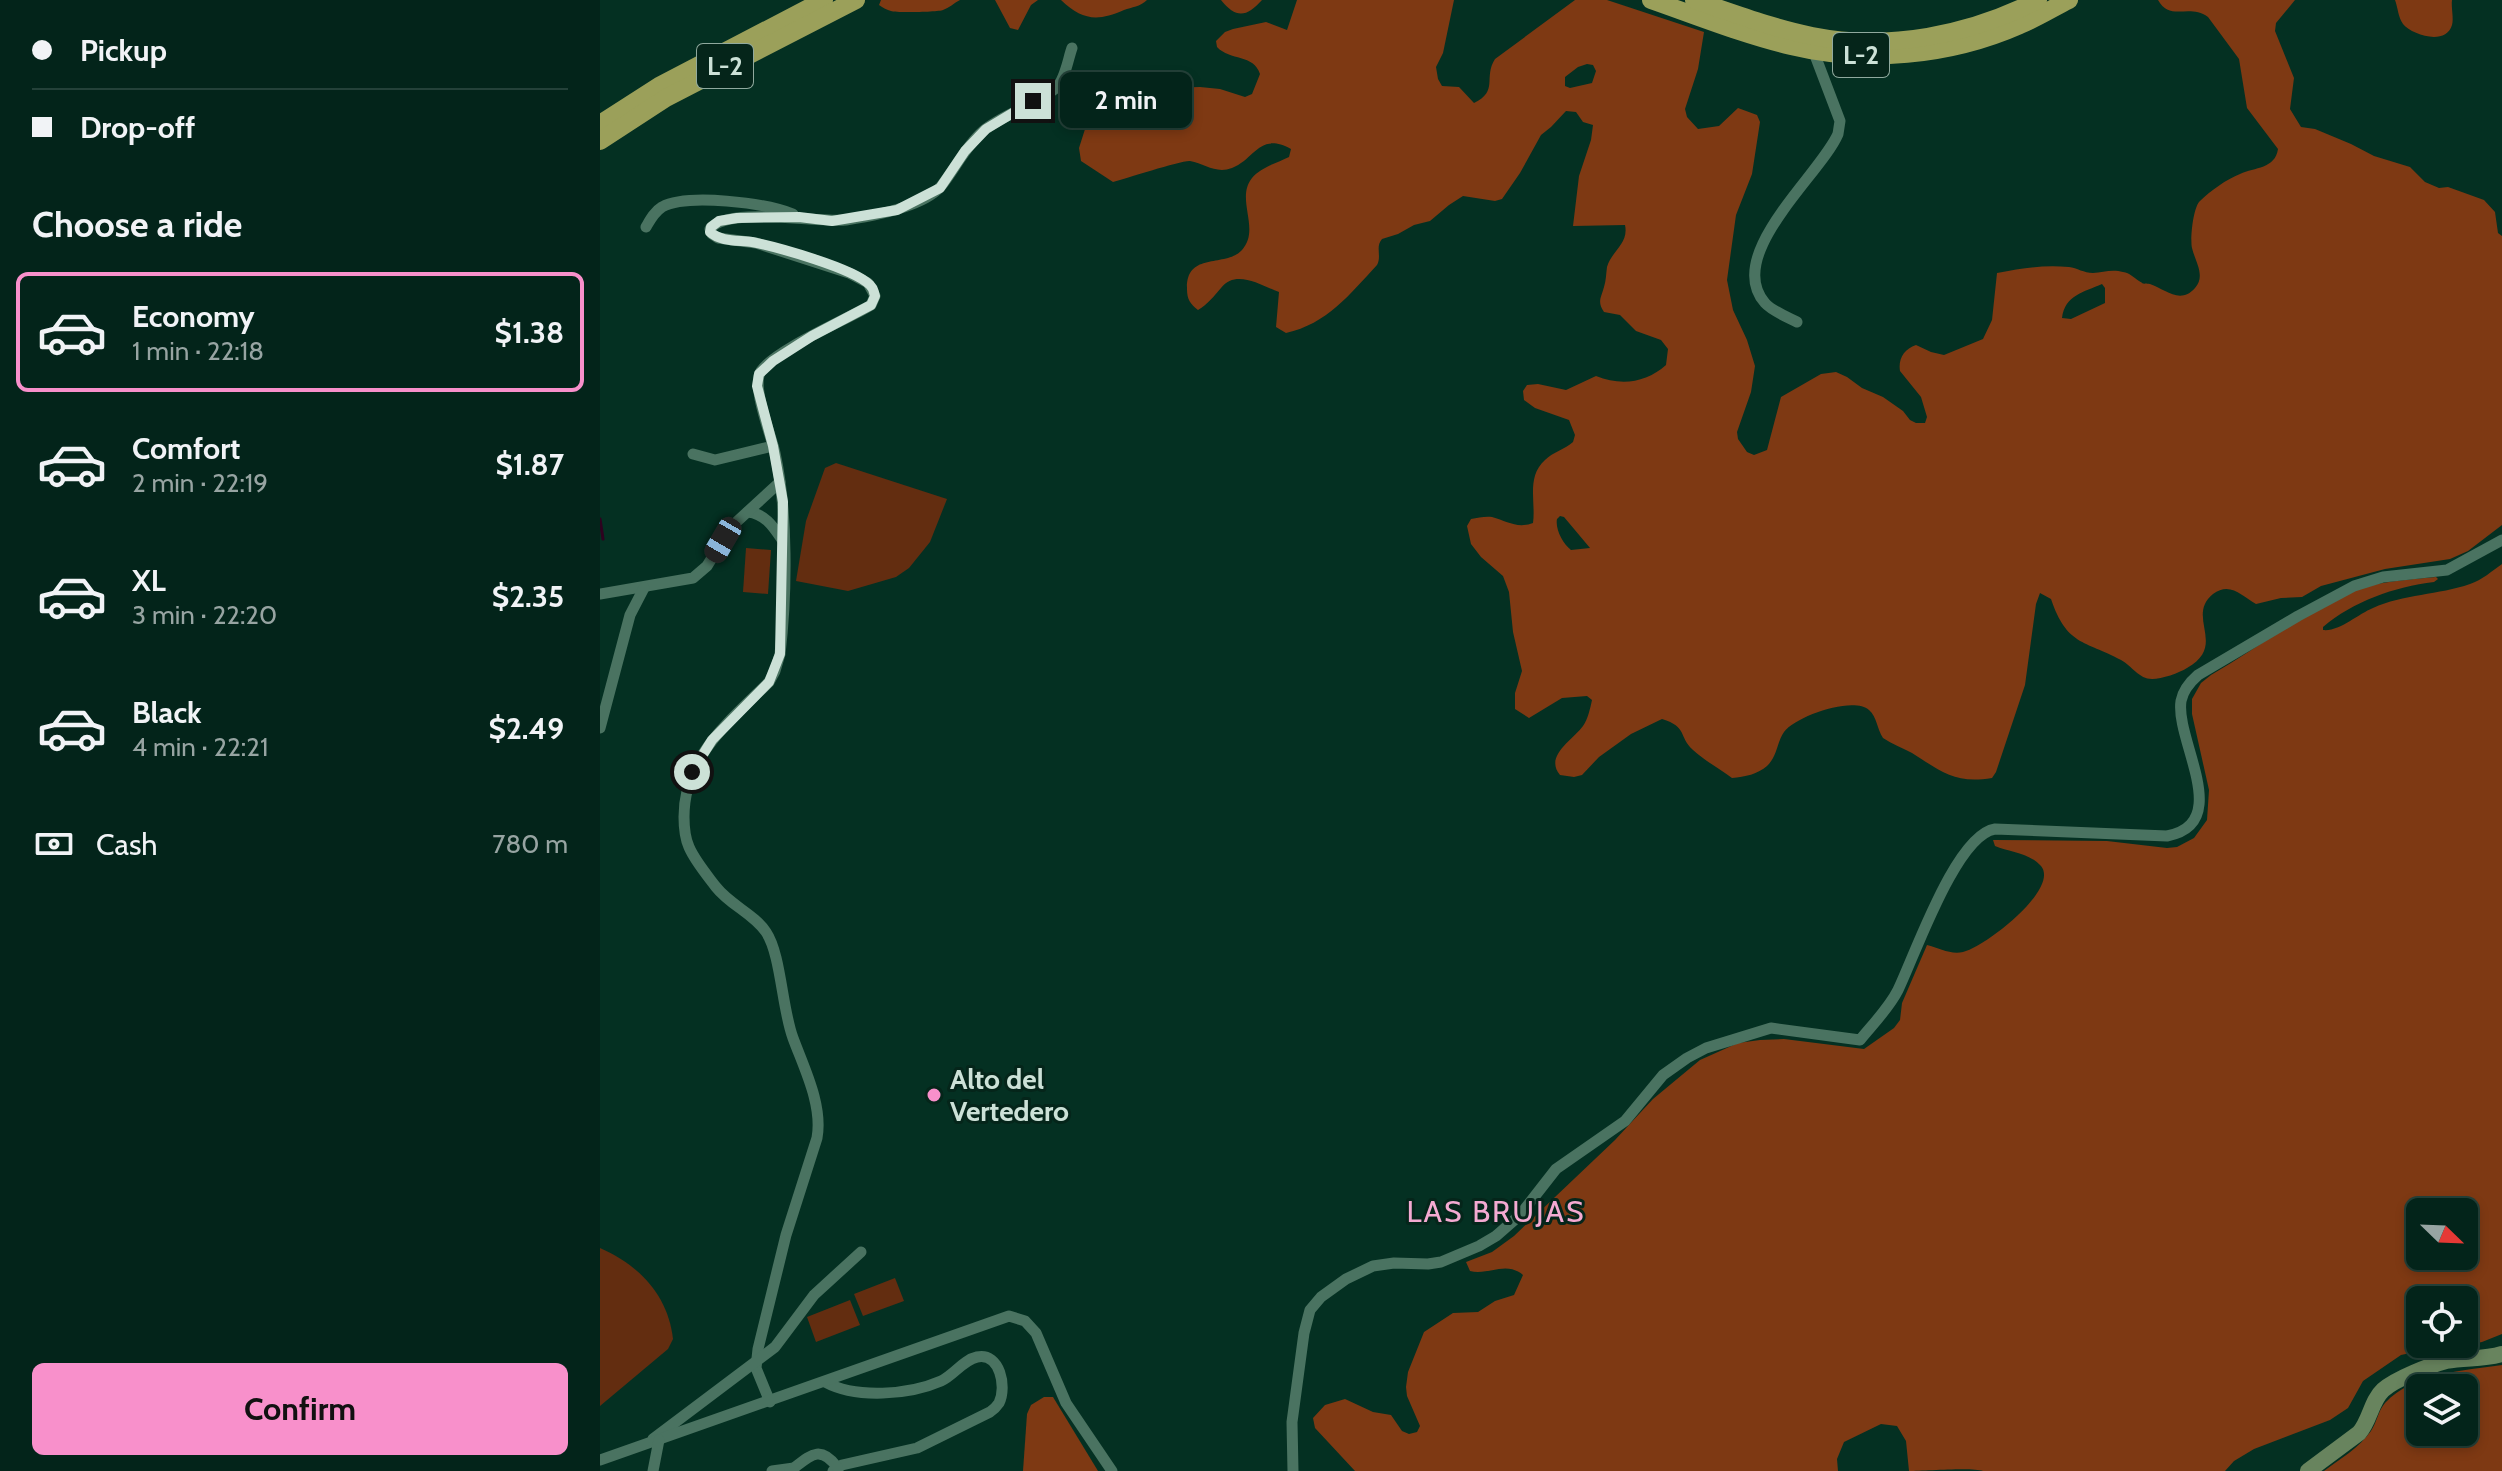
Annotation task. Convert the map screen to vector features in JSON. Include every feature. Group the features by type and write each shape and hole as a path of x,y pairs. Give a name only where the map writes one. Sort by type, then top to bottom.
{"highway":[{"name":"L-2","path":"600,124 672,78 824,0"},
{"name":"L-2","path":"600,141 666,98 856,0"},
{"name":"L-2","path":"1651,0 1754,35 1813,50 1860,55 1942,49 2020,25 2069,0"},
{"name":"L-2","path":"1706,2 1793,32 1861,41 1917,38 1961,30 2014,12 2038,0"}],"main road":[{"path":"2308,1471 2365,1427 2379,1394 2394,1383 2446,1361 2502,1354"}],"street":[{"path":"770,1402 755,1363 772,1289 817,1138 819,1122 809,1080 788,1022 770,939 759,924 721,893 696,860 686,840 685,794 696,764 712,740 769,682 781,645 783,502 773,446 757,386 759,374 773,361 812,336 871,305 875,296 868,283 849,273 756,243 718,238 710,229 719,221 737,218 799,217 832,221 889,213 934,192 986,129 1059,86 1072,48"},
{"path":"1797,322 1766,304 1757,289 1755,270 1774,221 1838,134 1840,121 1813,50"},
{"path":"646,227 658,209 696,200 772,207 799,217"},
{"path":"693,454 715,460 773,446"},
{"path":"600,594 693,578 712,559 731,527 780,482"},
{"path":"748,512 761,515 784,542"},
{"path":"1293,1471 1292,1422 1301,1350 1307,1317 1321,1297 1346,1279 1373,1266 1441,1262 1496,1236 1520,1215 1556,1169 1625,1121 1663,1075 1706,1048 1771,1028 1860,1040 1893,998 1929,917 1965,851 1980,834 1995,829 2167,836 2185,831 2197,818 2199,801 2192,756 2181,720 2181,699 2190,682 2354,586 2383,577 2447,570 2502,540"},
{"path":"600,728 630,615 644,588"},
{"path":"653,1471 653,1442 677,1418 755,1363 788,1332 814,1295 861,1252"},
{"path":"600,1460 770,1402 1001,1317 1014,1316 1025,1321 1036,1333 1066,1403 1112,1471"},
{"path":"772,1471 792,1469 821,1453 830,1457 835,1469 917,1448 990,1412 999,1403 1001,1395 998,1369 991,1358 975,1357 942,1381 893,1392 852,1391 825,1382"}],"shaded area":[{"path":"881,0 960,0 943,10 894,12 879,5"},
{"path":"995,0 1038,0 1031,5 1018,30 1010,28"},
{"path":"1061,0 1147,0 1114,14 1090,17 1076,12"},
{"path":"1221,0 1262,0 1242,14"},
{"path":"1297,0 1454,0 1443,53 1436,67 1438,79 1442,86 1459,87 1474,103 1486,94 1495,59 1575,0 1607,0 1704,32 1698,69 1685,109 1687,117 1698,129 1719,126 1738,108 1757,115 1760,122 1752,174 1736,215 1727,280 1733,310 1755,366 1751,392 1737,432 1747,452 1754,455 1767,450 1781,397 1821,374 1836,372 1847,377 1883,397 1910,420 1925,423 1927,417 1921,397 1900,371 1901,359 1908,349 1916,345 1944,355 1983,339 1992,320 1997,273 2024,268 2069,267 2090,273 2128,273 2143,283 2178,296 2195,288 2200,279 2199,268 2191,244 2198,204 2230,179 2269,164 2278,149 2247,108 2239,59 2208,17 2201,13 2168,10 2158,0 2295,0 2276,23 2275,31 2294,78 2290,109 2301,127 2315,129 2374,156 2410,167 2425,182 2484,200 2495,212 2498,233 2502,236 2502,525 2468,551 2450,559 2385,569 2321,586 2302,597 2256,604 2236,591 2219,590 2206,603 2203,612 2206,641 2199,659 2180,672 2156,679 2143,677 2121,660 2078,640 2063,626 2051,599 2040,593 2025,685 1992,778 1958,778 1941,771 1883,738 1869,710 1851,705 1812,714 1790,726 1767,766 1746,776 1732,778 1702,758 1688,745 1676,725 1662,719 1631,734 1599,757 1582,775 1560,775 1555,761 1585,723 1592,700 1587,696 1562,698 1529,718 1515,709 1515,693 1522,671 1513,632 1509,592 1503,576 1471,544 1467,526 1471,519 1487,517 1517,525 1533,523 1534,482 1539,467 1548,457 1573,442 1575,435 1569,420 1535,408 1524,400 1523,391 1527,385 1566,390 1596,376 1615,381 1633,381 1650,376 1666,365 1668,349 1661,340 1636,331 1620,315 1604,312 1601,305 1607,267 1625,237 1625,225 1573,226 1579,176 1593,125 1583,122 1576,112 1566,111 1541,135 1502,199 1495,201 1463,196 1430,221 1382,239 1377,265 1337,306 1314,323 1286,333 1276,327 1279,292 1241,279 1227,282 1198,310 1188,298 1188,277 1200,265 1227,258 1242,250 1249,233 1247,186 1260,171 1289,157 1291,149 1272,143 1258,148 1240,164 1226,170 1185,161 1113,182 1081,161 1079,148 1086,126 1102,117 1131,114 1157,90 1200,87 1245,97 1252,94 1260,74 1257,68 1247,60 1222,51 1216,41 1225,32 1266,22 1287,30","holes":["1587,64 1593,65 1596,71 1592,83 1570,88 1565,86 1565,77","2102,284 2105,303 2071,319 2062,318 2067,304 2082,292","1564,517 1590,548 1571,550 1560,536 1557,519"]},
{"path":"2395,0 2452,0 2453,20 2449,31 2436,37 2421,35 2407,28 2401,21"},
{"path":"836,463 947,499 930,542 909,568 896,577 848,591 796,581 806,521 825,468"},
{"path":"746,548 771,550 768,594 743,592"},
{"path":"2502,564 2502,1334 2478,1343 2478,1286 2406,1286 2406,1354 2363,1381 2348,1408 2330,1420 2254,1449 2234,1461 2225,1471 1909,1471 1906,1441 1897,1426 1881,1424 1844,1442 1837,1459 1838,1471 1355,1471 1315,1428 1313,1418 1325,1405 1345,1399 1373,1412 1391,1415 1402,1431 1409,1434 1417,1432 1420,1426 1406,1387 1408,1372 1424,1332 1453,1313 1478,1312 1495,1301 1514,1295 1523,1275 1504,1268 1470,1271 1466,1262 1492,1252 1514,1236 1615,1140 1653,1099 1700,1060 1738,1043 1760,1040 1784,1039 1864,1049 1894,1028 1900,1020 1902,1003 1927,945 1954,953 1973,948 2017,916 2040,888 2044,876 2041,866 2025,856 1995,846 1993,840 2107,841 2167,848 2177,847 2194,838 2207,820 2209,790 2192,714 2192,699 2201,683 2211,675 2297,620 2350,592 2371,585 2438,579 2404,587 2361,603 2335,618 2323,630 2342,626 2385,603 2470,584"},
{"path":"600,1248 627,1263 649,1283 665,1309 673,1339 668,1349 600,1406"},
{"path":"895,1278 904,1301 863,1316 854,1294"},
{"path":"850,1300 860,1325 816,1342 807,1317"},
{"path":"2502,1365 2502,1471 2324,1471 2366,1437 2385,1403 2406,1387 2406,1446 2478,1446 2478,1374 2444,1374"},
{"path":"1044,1397 1053,1397 1098,1471 1023,1471 1027,1414 1031,1405"}],"waterway":[{"path":"600,519 603,539"}],"place":[{"name":"Alto del Vertedero","path":"934,1095"}],"district":[{"name":"LAS BRUJAS","path":"1496,1211"}],"route":[{"path":"692,772 712,740 769,682 780,654 783,502 773,446 757,386 759,374 773,361 812,336 871,305 875,296 868,283 858,277 806,257 756,243 718,238 710,232 711,227 719,221 737,218 799,217 832,221 897,210 940,188 976,138 1033,101"}]}
